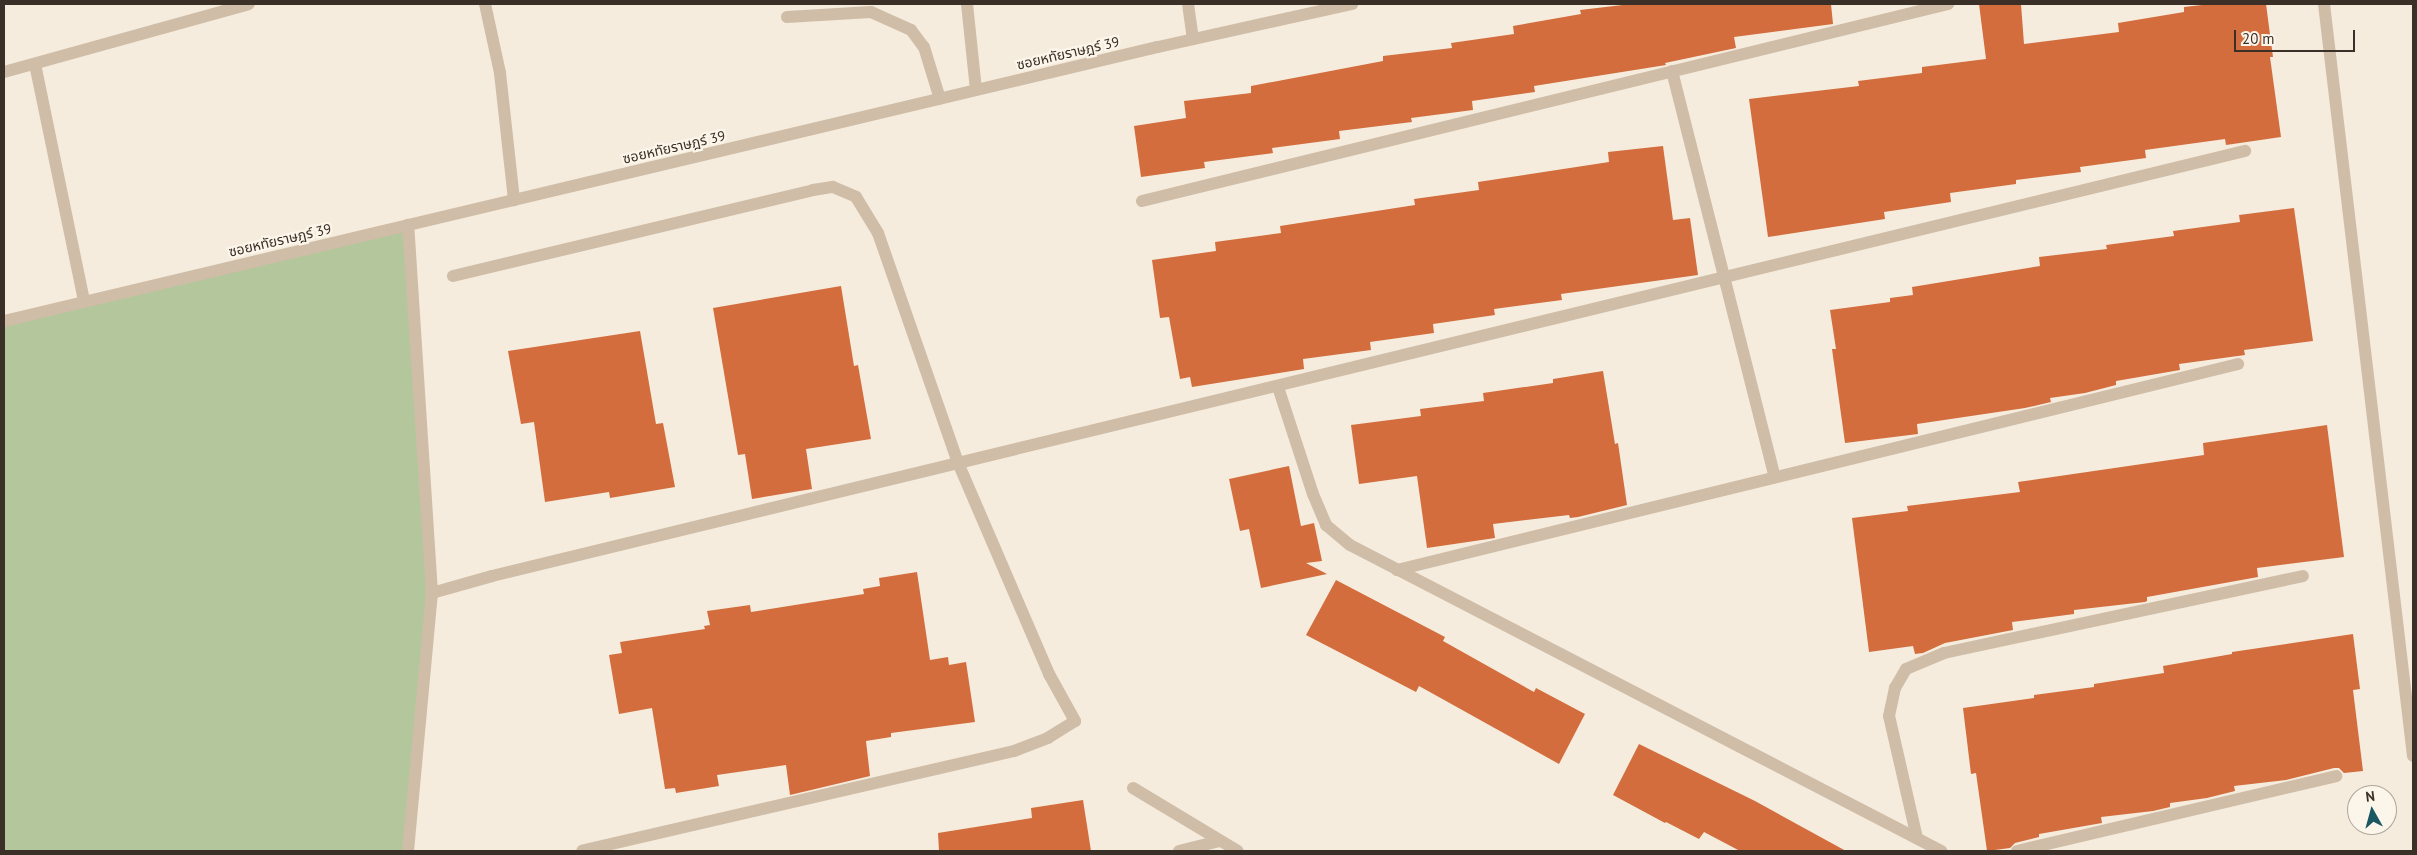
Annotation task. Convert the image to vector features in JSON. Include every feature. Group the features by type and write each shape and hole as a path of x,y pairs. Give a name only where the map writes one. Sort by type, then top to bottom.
{"street":[{"path":"4,72 249,4"},
{"path":"485,4 500,73 514,200"},
{"path":"967,4 976,90"},
{"path":"1188,4 1193,39"},
{"name":"ซอยหทัยราษฎร์ 39","path":"4,321 1193,39 1314,8 1352,4"},
{"path":"1142,201 1948,4"},
{"path":"2324,4 2413,756"},
{"path":"786,17 871,12 893,20 910,30 924,47 940,99"},
{"path":"35,64 84,302"},
{"path":"1672,71 1775,477"},
{"path":"432,593 492,576 959,465 2245,151"},
{"path":"453,276 833,187 856,196 878,232 959,465 1048,674 1075,721 1048,738 1014,751 582,851"},
{"path":"408,225 432,593 408,851"},
{"path":"1397,570 2238,364"},
{"path":"1278,387 1313,494 1326,525 1350,545 1941,851"},
{"path":"1917,838 1889,716 1894,688 1906,669 1944,653 2303,576"},
{"path":"2017,851 2336,776"},
{"path":"1133,788 1238,851"},
{"path":"1179,851 1219,841"}],"green space":[{"path":"408,225 432,593 408,851 4,851 4,321"}],"building":[{"path":"1631,4 1831,4 1833,24 1734,37 1736,48 1665,63 1666,65 1534,86 1535,92 1472,101 1473,110 1411,118 1412,122 1339,131 1340,139 1272,148 1273,153 1204,162 1205,168 1141,177 1134,126 1186,118 1184,101 1251,93 1251,86 1383,61 1383,56 1452,48 1451,43 1514,34 1513,26 1581,14 1580,10"},
{"path":"1979,4 2021,4 2024,44 2119,32 2118,23 2184,12 2184,7 2211,4 2266,4 2273,57 2270,57 2281,137 2226,145 2225,139 2145,150 2146,158 2080,167 2081,172 2016,180 2016,184 1950,193 1951,202 1884,212 1885,219 1768,237 1749,99 1859,86 1858,81 1922,73 1922,67 1986,59"},
{"path":"1663,146 1673,220 1690,218 1698,275 1561,294 1562,300 1494,309 1495,315 1433,324 1434,333 1370,342 1371,350 1303,359 1304,369 1192,387 1190,377 1180,379 1169,317 1160,318 1152,260 1216,251 1215,242 1281,233 1280,226 1415,205 1414,199 1479,190 1478,182 1609,162 1608,152"},
{"path":"2294,208 2313,341 2244,350 2245,355 2179,364 2180,370 2116,381 2116,385 2085,393 2050,398 2051,402 2025,408 1917,424 1918,434 1845,443 1832,349 1836,349 1830,310 1890,302 1890,298 1913,295 1912,287 2040,266 2039,257 2107,249 2106,245 2174,236 2173,231 2240,222 2239,215"},
{"path":"841,286 854,366 858,365 871,439 806,449 812,489 752,499 745,454 738,455 713,308"},
{"path":"640,331 656,424 663,423 675,487 610,498 609,492 545,502 534,422 521,424 508,351"},
{"path":"1603,371 1615,444 1618,443 1627,505 1578,517 1570,518 1569,515 1493,524 1495,538 1427,548 1417,476 1359,484 1351,425 1421,416 1420,409 1484,401 1483,393 1553,383 1553,379"},
{"path":"2327,425 2344,557 2257,568 2258,577 2147,597 2145,602 2074,610 2074,614 2012,622 2013,630 1945,643 1923,653 1915,654 1913,646 1869,652 1852,518 1908,511 1907,506 2020,492 2018,482 2204,455 2203,443"},
{"path":"1289,466 1301,526 1314,523 1322,561 1306,563 1327,574 1261,588 1249,529 1240,531 1229,479"},
{"path":"917,572 930,660 948,657 949,665 966,662 975,722 891,733 891,737 866,741 870,776 790,795 786,765 717,775 719,786 676,793 675,788 665,789 652,708 619,714 609,655 622,653 620,642 705,629 704,626 710,625 707,611 750,605 751,612 864,594 863,589 880,586 879,578"},
{"path":"1336,580 1445,637 1443,641 1534,692 1536,688 1585,714 1559,764 1419,686 1416,692 1306,635"},
{"path":"2353,634 2360,689 2353,690 2363,771 2344,773 2339,768 2334,768 2286,780 2234,786 2235,791 2207,798 2170,803 2170,807 2153,811 2101,817 2102,823 2039,834 2039,837 2015,843 2010,848 1987,851 1976,773 1971,774 1963,708 2034,698 2034,695 2094,687 2094,684 2164,673 2163,666 2232,654 2232,652"},
{"path":"1639,744 1755,801 1846,851 1740,851 1704,832 1699,839 1665,823 1613,795"},
{"path":"1083,800 1091,851 939,851 938,833 1032,818 1031,808"}]}
